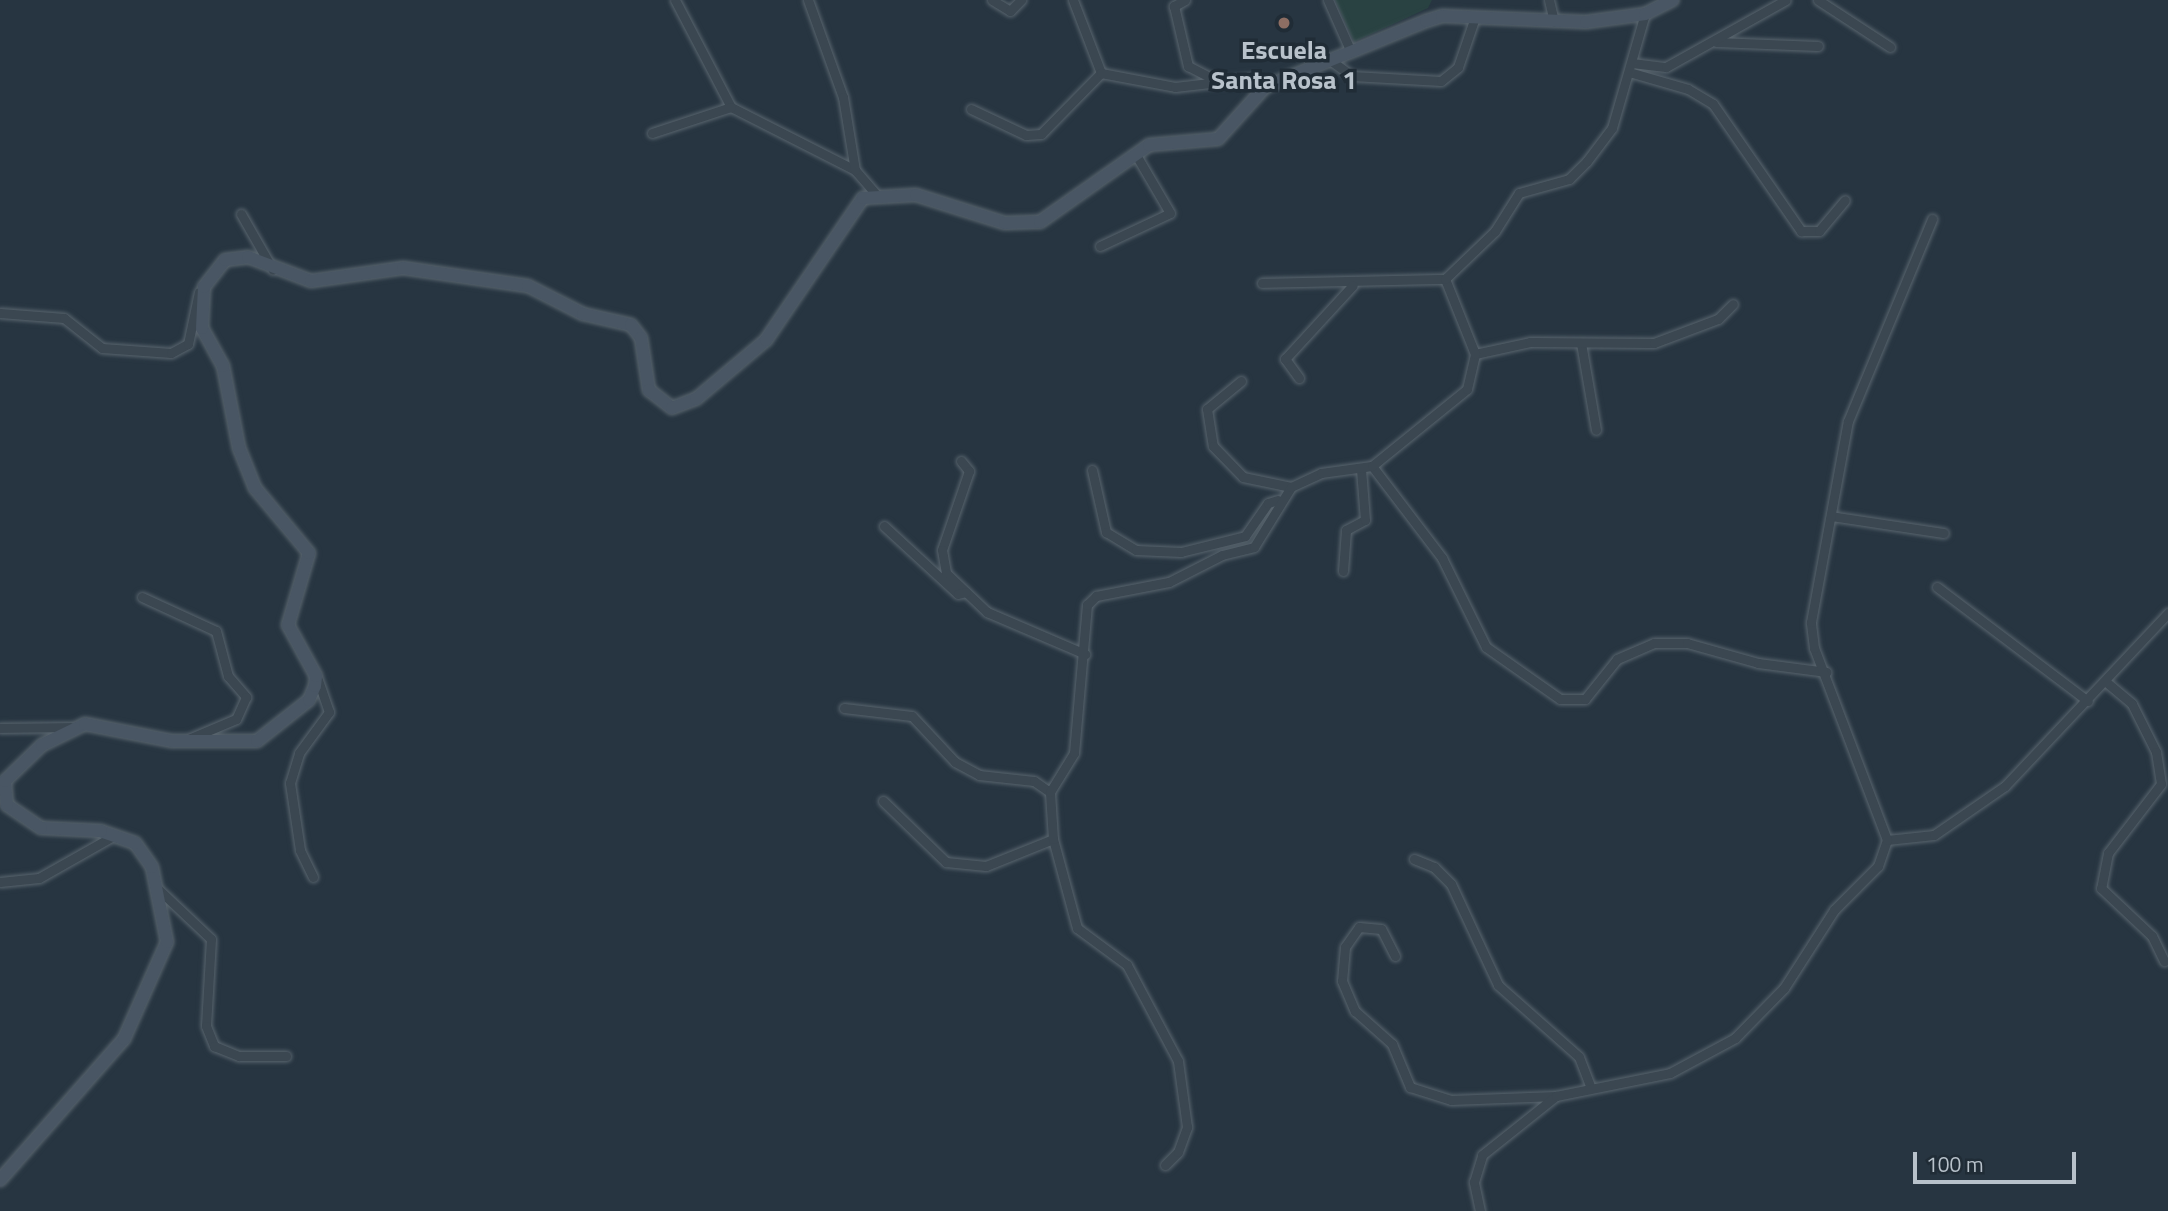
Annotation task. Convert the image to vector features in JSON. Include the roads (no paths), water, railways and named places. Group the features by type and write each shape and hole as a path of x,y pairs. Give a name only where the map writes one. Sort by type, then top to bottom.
{"street":[{"path":"675,0 731,107 855,170 876,194"},
{"path":"808,0 843,97 855,170"},
{"path":"992,0 1010,10 1021,0"},
{"path":"1073,0 1101,73"},
{"path":"1185,0 1174,6 1188,66 1223,81"},
{"path":"1328,0 1351,52"},
{"path":"1549,0 1554,21"},
{"path":"0,313 64,318 102,348 171,353 188,344 204,287 214,271 237,257 273,271 311,281 403,268 528,286 583,314 631,325 641,338 649,390 672,408 696,399 766,340 852,208 876,194 916,195 1025,226 1070,207 1135,153 1162,142 1218,139 1265,87 1442,16 1554,21 1645,14 1673,0"},
{"path":"1631,68 1666,67 1786,0"},
{"path":"1818,0 1890,47"},
{"path":"1262,283 1353,285 1445,279 1495,231 1518,193 1569,179 1587,162 1612,128 1645,14"},
{"path":"1330,60 1352,76 1441,81 1458,67 1475,17"},
{"path":"1707,44 1749,39 1818,46"},
{"path":"1631,68 1688,89 1713,104 1801,230 1819,231 1845,200"},
{"path":"1101,73 1175,88 1253,78 1265,87"},
{"path":"971,110 1026,135 1041,134 1101,73"},
{"path":"652,133 731,107"},
{"path":"1100,246 1170,213 1135,153"},
{"path":"241,214 273,260 273,271"},
{"path":"1395,956 1381,929 1359,927 1345,947 1342,981 1355,1011 1392,1044 1410,1087 1451,1100 1556,1096 1590,1085 1670,1073 1735,1038 1784,988 1834,910 1878,866 1887,840 1826,672 1811,622 1848,421 1932,219"},
{"path":"1165,1165 1178,1152 1186,1127 1178,1061 1127,965 1077,928 1053,839 1050,792 1073,753 1086,654 1083,617 1096,596 1169,582 1223,555 1254,547 1278,500 1291,487 1321,473 1373,466 1467,389 1475,354 1445,279"},
{"path":"1299,378 1285,359 1353,285"},
{"path":"204,287 202,328 223,366 244,460 255,488 309,553 288,625 316,676 329,712 299,753 290,783 300,850 313,877"},
{"path":"1475,354 1530,342 1654,344 1718,319 1733,304"},
{"path":"1581,343 1597,430"},
{"path":"1241,381 1207,410 1213,446 1242,477 1291,487"},
{"path":"961,461 969,471 942,563 987,612 1086,654"},
{"path":"1373,466 1442,558 1486,647 1560,699 1585,699 1617,659 1654,643 1687,643 1758,663 1826,672"},
{"path":"1343,571 1346,530 1365,520 1361,469"},
{"path":"1092,470 1106,532 1136,550 1181,552 1245,536 1268,503 1278,500"},
{"path":"1831,516 1944,533"},
{"path":"884,526 952,589 966,592"},
{"path":"1937,587 2088,701"},
{"path":"142,597 216,631 228,676 248,704 236,719 185,742"},
{"path":"1887,840 1944,828 2005,786 2088,701 2168,613"},
{"path":"0,727 70,727 85,724 185,742 226,744 275,733 309,700 316,676"},
{"path":"2105,681 2132,704 2156,752 2161,783 2108,853 2101,888 2152,936 2164,961"},
{"path":"844,708 912,716 955,762 979,775 1034,781 1050,792"},
{"path":"0,1180 124,1039 167,942 166,916 153,885 147,857 117,834 41,828 6,805 5,781 70,727"},
{"path":"883,801 946,862 986,866 1053,839"},
{"path":"0,882 39,878 117,834"},
{"path":"1414,859 1434,867 1451,884 1498,985 1579,1057 1590,1085"},
{"path":"153,885 211,939 206,1026 214,1046 239,1056 286,1056"},
{"path":"1480,1211 1474,1182 1482,1155 1556,1096"}],"place":[{"name":"Escuela Santa Rosa 1","path":"1284,23"}]}
